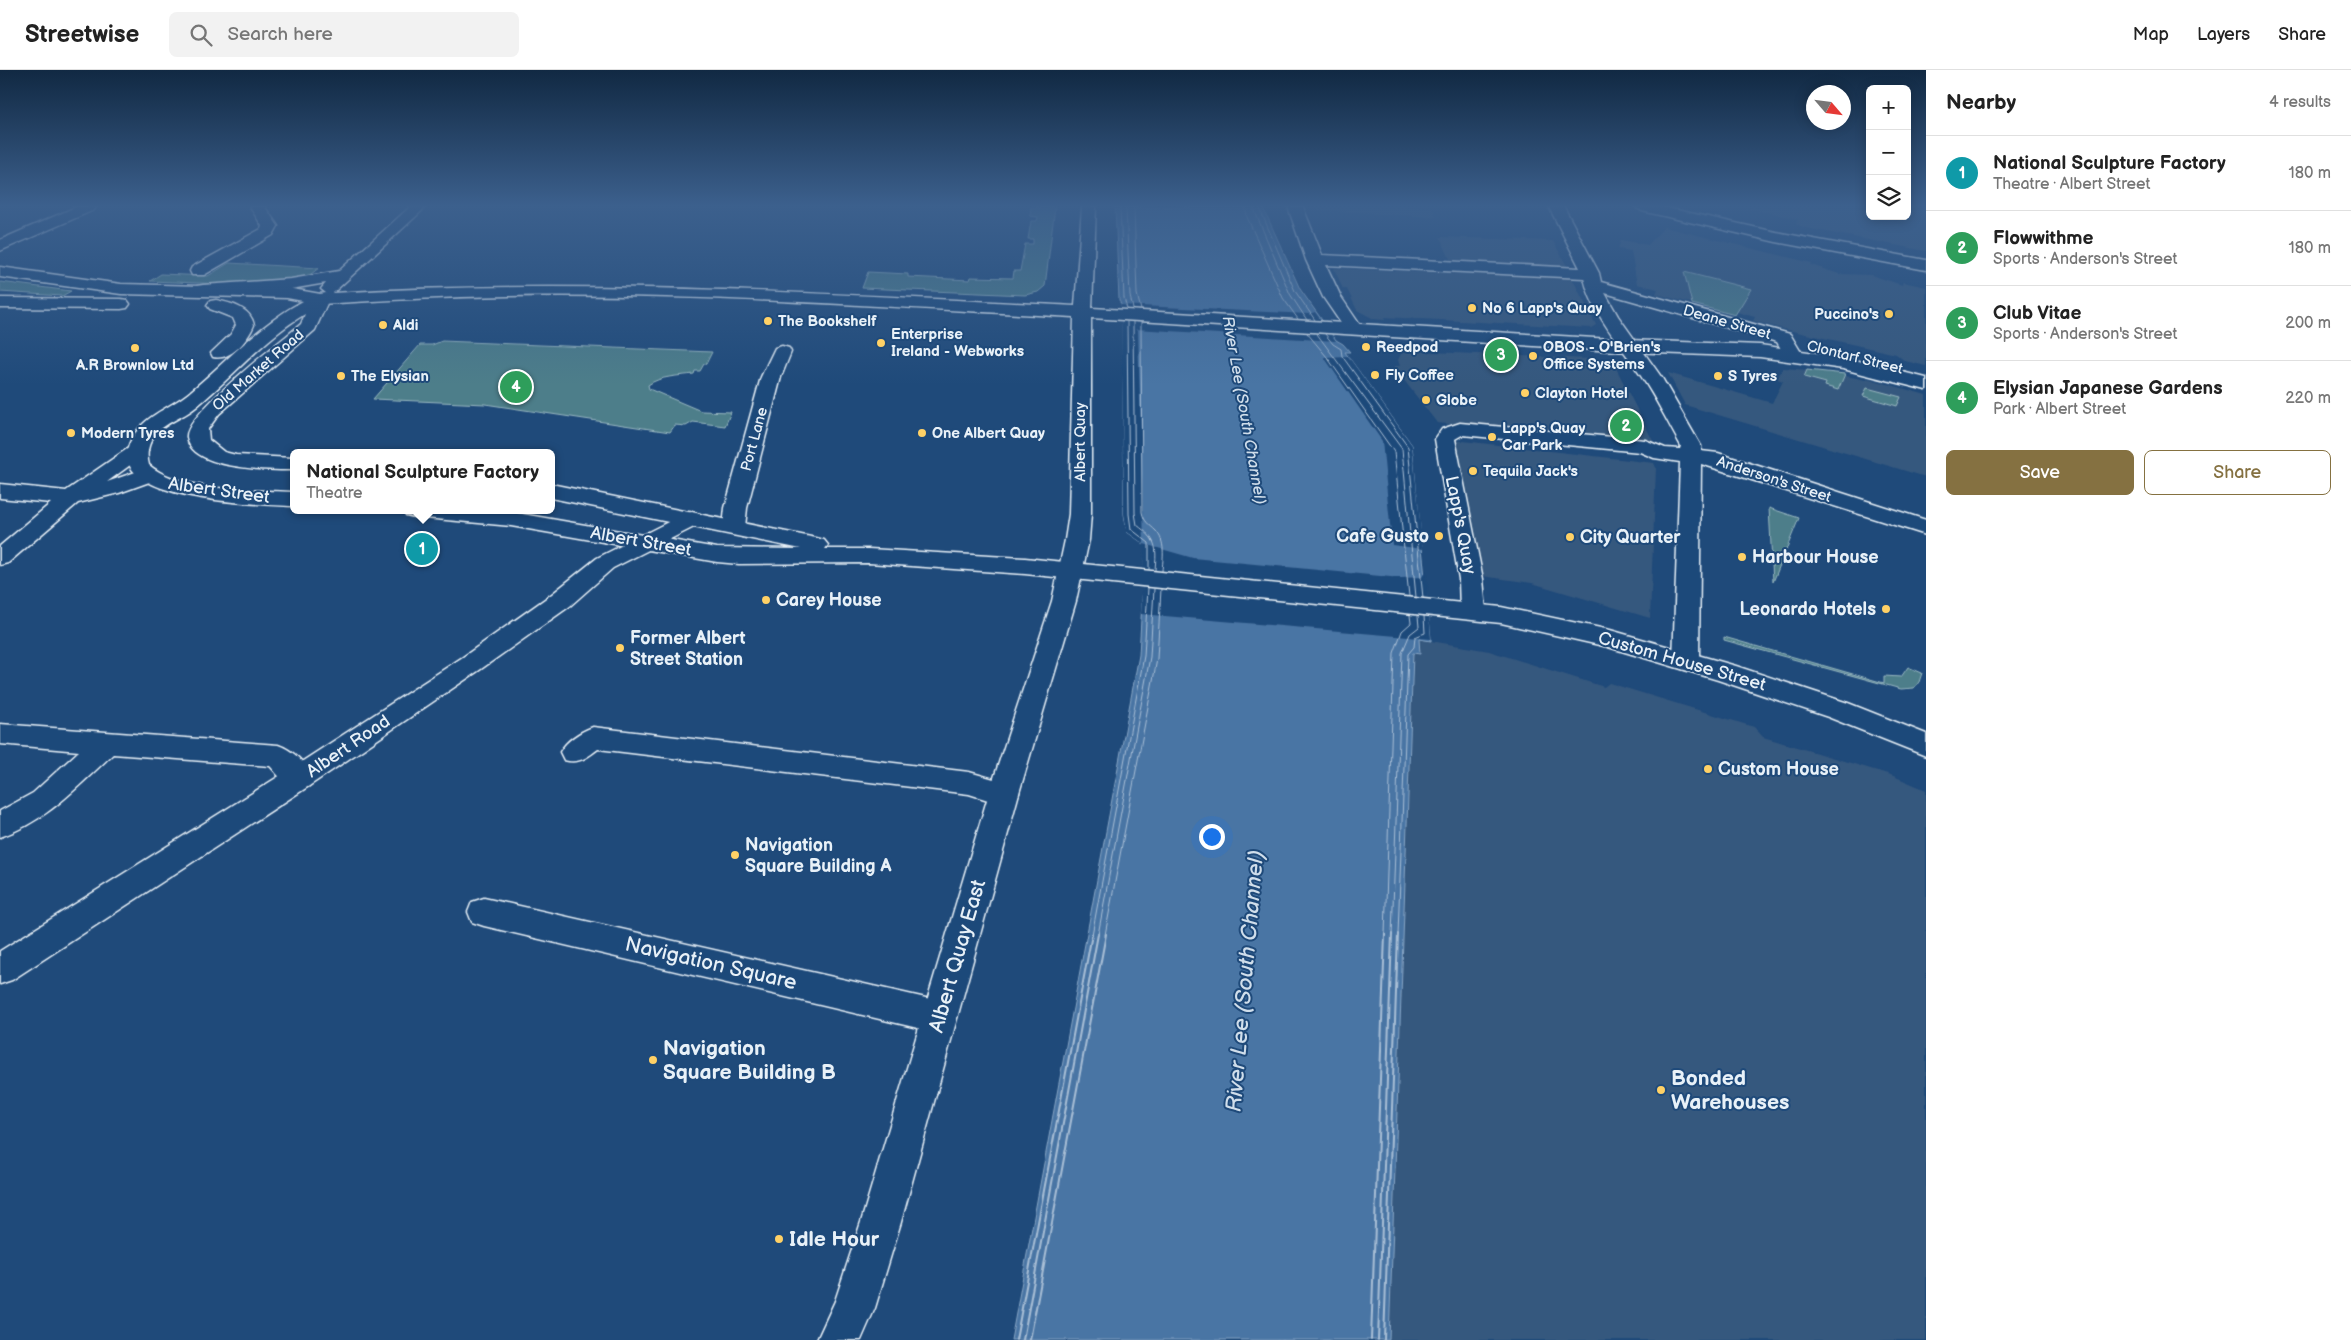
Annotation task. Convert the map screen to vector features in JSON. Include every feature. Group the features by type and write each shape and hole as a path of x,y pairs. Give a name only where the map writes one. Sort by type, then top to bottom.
{"main road":[{"path":"198,271 206,266"},
{"path":"320,299 352,266"},
{"path":"367,266 369,276 381,284 428,292"},
{"name":"Albert Quay","path":"1070,570 1080,514 1083,312 1086,266"},
{"path":"1317,266 1332,298 1353,328"},
{"name":"Deane Street","path":"1406,266 1592,279 1759,330 1788,346"},
{"path":"1586,266 1609,316 1648,371 1690,442 1686,661"},
{"path":"0,272 89,285 156,291 291,284 343,275"},
{"path":"200,290 287,293 320,299"},
{"path":"0,303 278,304 320,299 428,292 557,291 756,296 1083,312 1121,316 1353,328 1629,346 1711,349 1788,346 1926,384"},
{"name":"Old Market Road","path":"137,451 144,435 157,422 186,405 280,322 320,299"},
{"name":"Old Market Road","path":"217,456 200,444 197,438 198,429 203,420 212,410 309,326 320,299"},
{"name":"Old Market Road","path":"157,422 162,407 246,327 246,321 240,312 216,305"},
{"name":"Clontarf Street","path":"1788,346 1926,375"},
{"name":"Port Lane","path":"734,528 736,508 768,386 782,352"},
{"name":"Anderson's Street","path":"1445,439 1448,433 1460,429 1479,430 1645,446 1661,454 1690,458 1710,458 1926,528"},
{"name":"Lapp's Quay","path":"1445,439 1471,579 1473,611"},
{"path":"0,492 70,498 111,488 147,475 139,467 137,451 70,498 0,558"},
{"name":"Albert Street","path":"217,456 236,461 290,464"},
{"name":"Albert Street","path":"147,475 162,482 186,488 290,499"},
{"name":"Albert Street","path":"555,492 869,556"},
{"name":"Albert Street","path":"457,514 511,519 739,556 869,556 1070,570 1260,590"},
{"name":"Albert Road","path":"0,969 300,778 561,600 605,563 650,542 692,519"},
{"name":"Albert Quay East","path":"839,1340 854,1308 881,1222 1004,792 1064,601 1070,570"},
{"name":"Custom House Street","path":"1260,590 1473,611 1561,626 1686,661 1791,694 1926,745"},
{"path":"0,734 278,756 300,778"},
{"path":"574,752 593,738 969,783 1004,792"},
{"path":"0,825 44,801 107,742"},
{"name":"Navigation Square","path":"484,912 939,1017"}],"shaded area":[{"path":"1634,266 1815,266 1839,274 1871,275 1902,285 1903,282 1926,287 1926,366 1905,361 1896,354 1779,328 1753,321 1755,317 1737,312 1735,315 1656,294 1658,289 1637,284"},
{"path":"1334,268 1572,278 1596,325 1591,328 1384,317 1385,320 1374,319 1357,310 1347,289 1343,289"},
{"name":"Clayton Hotel","path":"1408,351 1612,360 1654,443 1437,423 1393,366 1400,366 1398,360 1401,354"},
{"path":"1783,368 1821,371 1866,380 1867,378 1926,395 1926,477 1685,405 1668,373 1772,403 1783,381 1777,379"},
{"name":"City Quarter","path":"1454,440 1654,463 1656,468 1650,618 1532,583 1482,576"},
{"path":"1419,639 1489,651 1604,687 1609,683 1754,727 1763,737 1891,775 1926,790 1926,1340 1389,1340 1413,653 1419,654"}],"green space":[{"path":"224,266 319,268 307,277 296,280 223,284 150,281 161,274 208,276"},
{"path":"1021,266 1047,266 1045,286 1038,292 1025,295 862,288 868,272 908,274 908,277 970,280 971,277 1013,278 1014,271 1020,271"},
{"path":"1684,272 1751,289 1735,315 1692,304"},
{"path":"0,282 71,291 62,296 0,292"},
{"path":"442,341 712,352 700,371 695,371 694,374 658,380 648,385 649,389 701,411 731,412 725,426 693,422 686,426 675,425 670,432 485,404 373,399 420,345 432,345"},
{"path":"1807,370 1845,374 1838,390 1825,386 1826,383 1804,377"},
{"path":"1867,388 1901,397 1897,406 1863,396"},
{"path":"1769,508 1799,518 1773,582"},
{"path":"1724,637 1884,683 1884,676 1901,677 1908,667 1922,673 1919,682 1914,688 1901,689 1724,640"}],"water":[{"name":"River Lee (South Channel)","path":"1118,266 1290,266 1300,289 1336,340 1343,344 1350,352 1345,352 1412,445 1431,641 1419,639 1420,654 1413,653 1389,1340 1011,1340 1139,655 1145,548 1144,544 1127,532 1124,514 1122,307 1119,300"}],"pier":[{"path":"1121,305 1309,314 1315,312 1336,341 1135,329 1138,330 1144,544 1127,532 1124,514"},
{"path":"1348,356 1412,445 1423,549 1392,545 1382,441 1324,357"},
{"path":"1144,544 1193,558 1401,578 1422,577 1426,571 1431,639 1141,614"}],"place":[{"name":"No 6 Lapp's Quay","path":"1472,308"},
{"name":"Puccino's","path":"1889,314"},
{"name":"The Bookshelf","path":"768,321"},
{"name":"Aldi","path":"383,325"},
{"name":"Enterprise Ireland - Webworks","path":"881,343"},
{"name":"Reedpod","path":"1366,347"},
{"name":"A.R Brownlow Ltd","path":"135,348"},
{"name":"Club Vitae","path":"1501,355"},
{"name":"OBOS - O'Brien's Office Systems","path":"1533,356"},
{"name":"Fly Coffee","path":"1375,375"},
{"name":"The Elysian","path":"341,376"},
{"name":"S Tyres","path":"1718,376"},
{"name":"Elysian Japanese Gardens","path":"516,387"},
{"name":"Clayton Hotel","path":"1525,393"},
{"name":"Globe","path":"1426,400"},
{"name":"Flowwithme","path":"1626,426"},
{"name":"Modern Tyres","path":"71,433"},
{"name":"One Albert Quay","path":"922,433"},
{"name":"Lapp's Quay Car Park","path":"1492,437"},
{"name":"Tequila Jack's","path":"1473,471"},
{"name":"Cafe Gusto","path":"1439,536"},
{"name":"City Quarter","path":"1570,537"},
{"name":"National Sculpture Factory","path":"422,549"},
{"name":"Harbour House","path":"1742,557"},
{"name":"Carey House","path":"766,600"},
{"name":"Leonardo Hotels","path":"1886,609"},
{"name":"Former Albert Street Station","path":"620,648"},
{"name":"Custom House","path":"1708,769"},
{"name":"Navigation Square Building A","path":"735,855"},
{"name":"Navigation Square Building B","path":"653,1060"},
{"name":"Bonded Warehouses","path":"1661,1090"},
{"name":"Idle Hour","path":"779,1239"}]}
